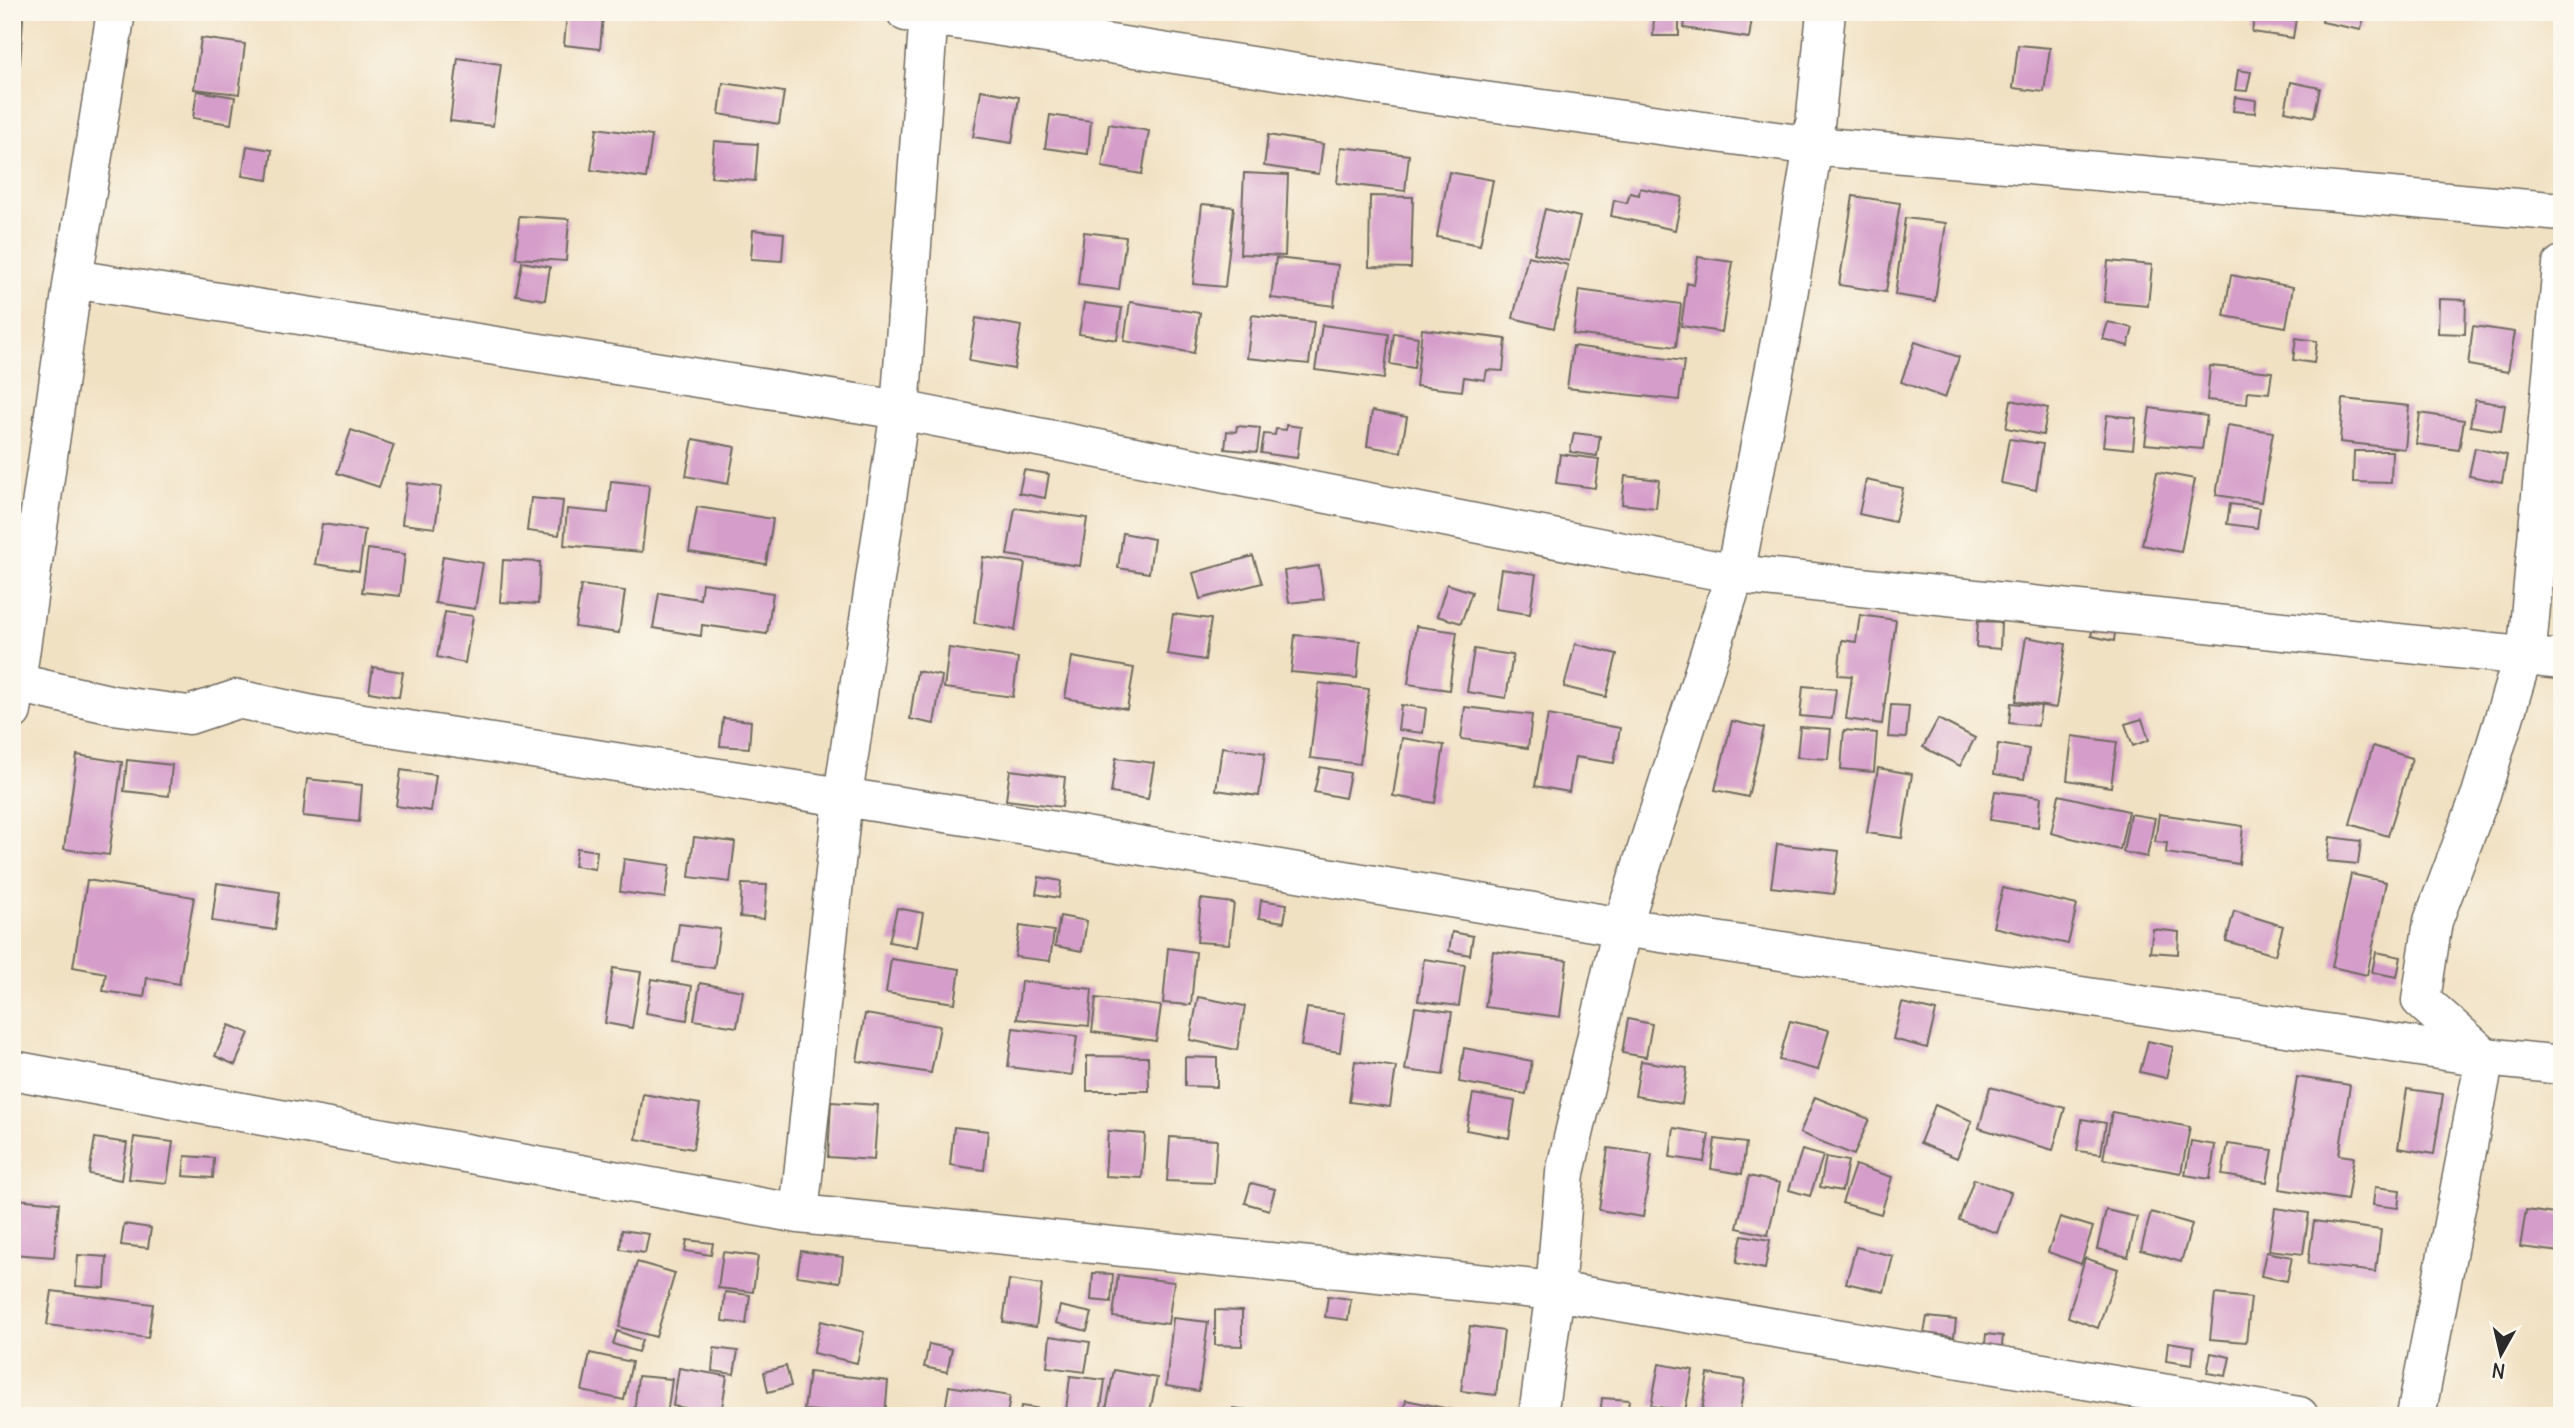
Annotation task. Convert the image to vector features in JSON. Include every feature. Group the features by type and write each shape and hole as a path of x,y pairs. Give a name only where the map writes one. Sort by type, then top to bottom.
{"street":[{"path":"116,12 73,279 14,697 113,705 189,715 237,699 317,716 843,796 1622,927 2485,1057 2562,1065"},
{"path":"1538,1416 1555,1291 1565,1173 1622,927 1735,574 1782,331 1813,146 1826,12"},
{"path":"799,1214 843,796 900,410 921,14 1424,93 1813,146 2562,212"},
{"path":"2485,1057 2421,1000 2433,922 2481,794 2528,639 2562,265"},
{"path":"73,279 900,410 1735,574 2562,660"},
{"path":"2416,1416 2485,1057"},
{"path":"12,1070 799,1214 1555,1291 2299,1416"}],"building":[{"path":"362,12 382,12 382,14 362,16"},
{"path":"1686,12 1753,12 1749,38 1684,28"},
{"path":"2255,12 2297,12 2293,38 2252,32"},
{"path":"2324,12 2365,12 2361,30 2322,22"},
{"path":"567,13 603,16 600,49 564,45"},
{"path":"1654,16 1679,17 1679,36 1653,36"},
{"path":"12,18 23,19 20,64 12,63"},
{"path":"201,38 245,44 239,94 194,89"},
{"path":"2018,45 2050,48 2044,92 2013,88"},
{"path":"458,58 501,64 493,126 450,121"},
{"path":"2238,70 2251,72 2247,91 2235,90"},
{"path":"2291,82 2320,88 2314,117 2285,111"},
{"path":"723,83 784,92 779,124 719,114"},
{"path":"981,90 1019,97 1012,143 973,137"},
{"path":"197,91 235,97 231,124 193,118"},
{"path":"2235,97 2256,100 2255,113 2233,111"},
{"path":"1050,115 1091,121 1088,154 1045,148"},
{"path":"1109,124 1149,131 1142,174 1102,167"},
{"path":"597,128 652,136 646,178 591,170"},
{"path":"1268,135 1323,144 1319,174 1264,166"},
{"path":"714,141 758,144 755,181 711,177"},
{"path":"247,146 272,150 268,180 242,176"},
{"path":"1341,147 1409,155 1405,191 1337,183"},
{"path":"1449,172 1493,180 1480,245 1437,237"},
{"path":"1244,173 1288,175 1285,256 1240,254"},
{"path":"1640,188 1682,197 1675,230 1611,216 1614,200 1627,203 1630,193 1639,195"},
{"path":"1370,196 1413,197 1411,268 1369,267"},
{"path":"1853,196 1900,203 1886,292 1839,285"},
{"path":"1202,204 1234,207 1225,287 1193,284"},
{"path":"1545,209 1580,217 1569,261 1534,253"},
{"path":"519,216 569,219 566,261 516,258"},
{"path":"1905,218 1946,223 1935,301 1895,295"},
{"path":"753,230 784,233 782,261 751,259"},
{"path":"1084,232 1126,237 1119,290 1078,285"},
{"path":"1528,256 1568,265 1554,328 1513,318"},
{"path":"1698,257 1733,262 1722,332 1681,326 1687,283 1694,285"},
{"path":"1276,258 1338,265 1334,306 1271,298"},
{"path":"2108,261 2152,265 2148,306 2104,302"},
{"path":"522,262 550,267 545,300 516,295"},
{"path":"2231,275 2293,287 2286,327 2224,316"},
{"path":"1579,290 1681,304 1676,347 1573,334"},
{"path":"2439,299 2466,300 2465,334 2438,333"},
{"path":"1130,302 1200,313 1194,353 1124,341"},
{"path":"1084,303 1122,308 1117,340 1079,334"},
{"path":"1252,315 1314,322 1309,364 1247,358"},
{"path":"976,318 1021,326 1014,369 969,361"},
{"path":"2108,322 2133,328 2128,346 2103,339"},
{"path":"1322,325 1389,334 1384,379 1315,370"},
{"path":"2473,326 2515,332 2508,372 2468,365"},
{"path":"1422,329 1506,339 1503,371 1487,370 1485,380 1464,377 1462,391 1416,386"},
{"path":"1394,333 1418,337 1414,368 1390,364"},
{"path":"2296,338 2317,341 2314,363 2293,360"},
{"path":"1915,342 1959,357 1945,398 1901,382"},
{"path":"1573,346 1684,361 1679,400 1567,388"},
{"path":"2210,366 2272,372 2269,393 2248,391 2247,404 2207,400"},
{"path":"2343,399 2409,406 2405,449 2340,442"},
{"path":"2011,400 2048,408 2043,435 2006,428"},
{"path":"2475,400 2505,405 2501,431 2470,426"},
{"path":"2150,408 2207,416 2202,449 2145,444"},
{"path":"1372,411 1407,417 1401,452 1367,446"},
{"path":"2420,413 2464,420 2459,450 2416,444"},
{"path":"2107,415 2136,418 2133,449 2103,446"},
{"path":"1286,425 1301,427 1297,458 1261,453 1264,434 1275,435 1276,429 1286,430"},
{"path":"2228,425 2273,432 2261,502 2216,495"},
{"path":"1237,426 1260,428 1257,452 1225,449 1227,431 1236,432"},
{"path":"351,430 394,445 379,487 337,473"},
{"path":"1574,433 1600,436 1597,456 1570,452"},
{"path":"693,439 735,447 728,484 686,476"},
{"path":"2009,439 2043,444 2036,490 2001,483"},
{"path":"2475,448 2507,455 2502,482 2469,476"},
{"path":"2354,451 2392,451 2391,483 2353,482"},
{"path":"1560,454 1599,459 1595,488 1556,483"},
{"path":"1024,470 1049,474 1045,498 1019,493"},
{"path":"2157,472 2195,479 2181,552 2142,545"},
{"path":"1625,476 1659,480 1656,508 1622,504"},
{"path":"1866,480 1903,488 1895,522 1859,514"},
{"path":"611,481 649,485 642,552 564,545 567,509 608,513"},
{"path":"407,483 441,487 435,528 402,524"},
{"path":"531,498 563,501 559,535 527,531"},
{"path":"2230,504 2260,508 2257,528 2227,524"},
{"path":"697,507 773,519 766,564 689,552"},
{"path":"1015,508 1087,518 1080,566 1007,555"},
{"path":"322,524 365,530 359,571 315,564"},
{"path":"1123,533 1154,539 1149,573 1118,568"},
{"path":"368,549 405,554 400,596 362,592"},
{"path":"443,556 483,563 475,609 435,603"},
{"path":"1253,556 1262,583 1200,599 1193,573"},
{"path":"983,557 1025,563 1015,630 974,623"},
{"path":"503,560 540,562 538,604 500,602"},
{"path":"1319,566 1324,599 1289,603 1284,571"},
{"path":"1501,569 1536,574 1530,614 1495,609"},
{"path":"702,583 773,593 767,634 702,625 701,636 653,628 659,593 700,599"},
{"path":"1447,584 1472,592 1461,623 1437,616"},
{"path":"581,585 625,591 619,633 575,627"},
{"path":"445,612 473,616 465,663 437,657"},
{"path":"1173,614 1211,619 1205,660 1167,654"},
{"path":"1860,615 1896,620 1882,724 1846,719 1852,676 1838,675 1842,640 1856,642"},
{"path":"1978,621 2001,622 2000,649 1976,647"},
{"path":"2094,622 2116,626 2114,641 2091,636"},
{"path":"1416,626 1457,632 1449,690 1408,684"},
{"path":"1295,635 1360,641 1357,678 1291,672"},
{"path":"2026,637 2066,644 2056,708 2016,701"},
{"path":"1575,644 1617,654 1606,697 1564,687"},
{"path":"949,648 1018,658 1013,697 944,688"},
{"path":"1474,649 1513,655 1506,698 1467,692"},
{"path":"1072,657 1134,668 1127,709 1065,698"},
{"path":"373,667 403,672 399,697 369,692"},
{"path":"917,671 942,676 934,724 910,719"},
{"path":"1319,683 1369,689 1360,764 1310,758"},
{"path":"1803,686 1836,689 1832,719 1800,716"},
{"path":"2011,703 2041,706 2038,726 2009,723"},
{"path":"1401,705 1426,708 1423,733 1398,730"},
{"path":"1891,705 1909,706 1906,738 1888,737"},
{"path":"1465,707 1532,715 1528,748 1461,739"},
{"path":"1548,715 1620,728 1614,763 1575,757 1569,792 1535,786"},
{"path":"723,718 751,721 749,748 720,746"},
{"path":"1938,719 1975,738 1960,766 1923,747"},
{"path":"2142,719 2149,740 2133,746 2125,724"},
{"path":"1732,721 1764,728 1748,797 1715,790"},
{"path":"1800,727 1831,729 1828,759 1797,757"},
{"path":"1844,730 1877,733 1874,772 1841,769"},
{"path":"2072,736 2117,742 2111,787 2067,780"},
{"path":"1402,738 1444,745 1435,803 1393,796"},
{"path":"1998,744 2029,749 2024,779 1994,774"},
{"path":"2373,746 2412,758 2388,836 2350,824"},
{"path":"1222,747 1265,753 1259,796 1216,790"},
{"path":"77,755 122,762 109,855 64,849"},
{"path":"1116,758 1154,763 1148,799 1111,793"},
{"path":"127,760 172,765 169,796 124,791"},
{"path":"1320,767 1350,773 1345,798 1314,792"},
{"path":"1878,768 1912,774 1902,838 1867,833"},
{"path":"401,770 436,775 431,811 396,806"},
{"path":"1010,770 1065,777 1062,807 1006,800"},
{"path":"307,779 362,785 359,822 303,816"},
{"path":"1995,791 2041,797 2038,827 1990,820"},
{"path":"2059,795 2128,811 2120,850 2051,833"},
{"path":"2130,814 2155,818 2147,857 2123,852"},
{"path":"2159,814 2243,826 2239,864 2166,853 2167,843 2155,842"},
{"path":"694,837 735,842 730,882 689,877"},
{"path":"2330,837 2361,841 2358,864 2327,861"},
{"path":"1777,844 1839,851 1834,894 1771,887"},
{"path":"577,848 597,851 595,869 574,866"},
{"path":"624,859 670,865 665,898 620,892"},
{"path":"2351,874 2386,882 2367,975 2332,967"},
{"path":"1039,877 1061,881 1059,898 1036,894"},
{"path":"87,880 194,897 179,984 147,978 144,997 103,991 106,973 73,967"},
{"path":"217,883 280,892 275,930 212,921"},
{"path":"742,884 767,885 764,919 740,917"},
{"path":"2003,888 2077,905 2068,944 1993,927"},
{"path":"1201,899 1234,903 1229,944 1197,942"},
{"path":"1261,900 1287,904 1284,922 1259,918"},
{"path":"897,908 923,913 917,947 889,942"},
{"path":"2234,911 2283,926 2275,955 2226,941"},
{"path":"1060,916 1087,921 1082,951 1055,946"},
{"path":"679,924 720,929 714,968 673,962"},
{"path":"1020,926 1054,931 1050,961 1015,957"},
{"path":"2153,929 2179,932 2178,954 2150,952"},
{"path":"1452,932 1473,936 1470,955 1449,951"},
{"path":"1168,948 1196,952 1191,1005 1163,1003"},
{"path":"1493,951 1567,960 1560,1017 1485,1007"},
{"path":"2376,952 2401,957 2397,977 2372,972"},
{"path":"891,959 960,969 955,1003 886,993"},
{"path":"1424,959 1465,965 1459,1006 1418,1001"},
{"path":"613,968 641,972 632,1028 605,1023"},
{"path":"652,979 692,986 687,1020 646,1013"},
{"path":"1021,981 1092,989 1089,1026 1017,1019"},
{"path":"700,983 743,991 737,1027 694,1020"},
{"path":"1198,997 1245,1006 1237,1050 1190,1040"},
{"path":"1096,998 1161,1006 1156,1041 1092,1032"},
{"path":"1902,1003 1936,1011 1927,1048 1893,1039"},
{"path":"1415,1007 1452,1012 1443,1075 1405,1070"},
{"path":"1307,1008 1345,1013 1340,1052 1301,1046"},
{"path":"865,1014 940,1026 931,1073 857,1061"},
{"path":"1628,1019 1652,1024 1646,1057 1622,1053"},
{"path":"1790,1021 1829,1030 1818,1070 1779,1060"},
{"path":"229,1025 249,1033 235,1065 215,1056"},
{"path":"1013,1028 1077,1036 1072,1075 1008,1067"},
{"path":"2148,1041 2173,1047 2166,1078 2140,1072"},
{"path":"1464,1048 1532,1061 1526,1094 1459,1082"},
{"path":"1087,1056 1148,1057 1149,1091 1087,1091"},
{"path":"1185,1057 1217,1058 1217,1087 1185,1086"},
{"path":"1355,1061 1396,1067 1390,1107 1349,1102"},
{"path":"1641,1061 1687,1068 1682,1104 1635,1096"},
{"path":"2297,1077 2350,1085 2339,1155 2354,1157 2347,1200 2280,1189"},
{"path":"1990,1087 2065,1108 2053,1150 1979,1128"},
{"path":"2407,1089 2443,1094 2434,1154 2398,1148"},
{"path":"643,1094 700,1104 693,1149 636,1139"},
{"path":"1473,1094 1515,1101 1509,1138 1466,1130"},
{"path":"1815,1097 1869,1119 1854,1155 1800,1133"},
{"path":"831,1102 878,1105 874,1160 828,1157"},
{"path":"1935,1105 1972,1121 1957,1158 1920,1143"},
{"path":"2112,1112 2190,1127 2181,1173 2103,1159"},
{"path":"2082,1119 2106,1123 2101,1154 2077,1151"},
{"path":"954,1127 988,1131 984,1170 950,1165"},
{"path":"1674,1128 1709,1134 1704,1162 1670,1157"},
{"path":"1108,1131 1145,1134 1142,1178 1105,1176"},
{"path":"134,1137 173,1142 167,1183 129,1179"},
{"path":"1170,1137 1217,1140 1214,1183 1167,1181"},
{"path":"95,1138 127,1143 121,1180 89,1174"},
{"path":"1715,1139 1746,1143 1742,1174 1711,1169"},
{"path":"2191,1141 2215,1145 2210,1179 2185,1175"},
{"path":"2228,1144 2273,1150 2267,1182 2222,1175"},
{"path":"1608,1148 1652,1154 1643,1217 1599,1210"},
{"path":"1802,1150 1823,1156 1810,1196 1789,1190"},
{"path":"185,1156 214,1158 213,1178 183,1176"},
{"path":"1826,1157 1848,1161 1842,1191 1820,1187"},
{"path":"1855,1165 1892,1177 1881,1214 1842,1203"},
{"path":"1749,1176 1780,1183 1768,1235 1737,1228"},
{"path":"1974,1179 2011,1192 1997,1233 1959,1220"},
{"path":"1251,1183 1275,1189 1269,1210 1245,1203"},
{"path":"2375,1187 2400,1190 2398,1208 2373,1205"},
{"path":"15,1199 59,1203 54,1257 12,1254"},
{"path":"2275,1208 2309,1213 2303,1254 2269,1250"},
{"path":"2106,1210 2137,1217 2128,1257 2097,1249"},
{"path":"2526,1210 2562,1215 2562,1252 2520,1247"},
{"path":"2151,1212 2192,1224 2181,1262 2141,1250"},
{"path":"2060,1217 2093,1227 2081,1264 2048,1252"},
{"path":"2314,1221 2381,1230 2376,1272 2308,1264"},
{"path":"124,1224 151,1228 148,1248 121,1245"},
{"path":"622,1230 649,1234 645,1253 620,1249"},
{"path":"1742,1235 1770,1240 1765,1269 1736,1263"},
{"path":"687,1240 713,1243 711,1255 685,1251"},
{"path":"1856,1247 1893,1256 1884,1292 1846,1283"},
{"path":"801,1251 843,1257 840,1282 797,1276"},
{"path":"723,1252 758,1256 753,1292 718,1288"},
{"path":"2266,1252 2292,1257 2287,1281 2261,1276"},
{"path":"78,1255 107,1257 105,1288 76,1286"},
{"path":"2085,1258 2118,1269 2098,1328 2068,1317"},
{"path":"637,1262 675,1273 656,1337 619,1327"},
{"path":"1093,1273 1113,1274 1111,1302 1091,1300"},
{"path":"1118,1275 1174,1282 1168,1324 1113,1317"},
{"path":"1009,1280 1042,1285 1036,1327 1003,1322"},
{"path":"52,1291 153,1304 148,1338 47,1325"},
{"path":"725,1292 750,1295 746,1324 722,1321"},
{"path":"2215,1294 2251,1298 2246,1342 2210,1339"},
{"path":"1328,1296 1351,1299 1348,1320 1325,1317"},
{"path":"1060,1306 1092,1313 1087,1331 1056,1323"},
{"path":"1215,1310 1242,1311 1242,1346 1215,1345"},
{"path":"1927,1317 1956,1320 1954,1337 1924,1333"},
{"path":"1173,1318 1208,1322 1199,1391 1166,1386"},
{"path":"821,1321 864,1332 857,1363 813,1353"},
{"path":"1470,1326 1504,1331 1496,1395 1461,1391"},
{"path":"617,1331 642,1340 638,1352 613,1344"},
{"path":"1986,1334 2003,1336 2001,1356 1984,1354"},
{"path":"1050,1336 1090,1342 1085,1372 1047,1367"},
{"path":"2168,1342 2194,1346 2192,1365 2166,1361"},
{"path":"929,1344 952,1349 947,1372 924,1367"},
{"path":"714,1348 738,1351 734,1374 712,1371"},
{"path":"590,1353 632,1362 624,1400 582,1391"},
{"path":"2211,1353 2230,1357 2226,1376 2207,1373"},
{"path":"1659,1364 1693,1370 1685,1411 1651,1406"},
{"path":"786,1366 791,1386 768,1392 764,1372"},
{"path":"679,1368 727,1376 721,1414 673,1406"},
{"path":"1114,1370 1157,1378 1149,1416 1105,1414"},
{"path":"809,1372 888,1381 885,1416 804,1410"},
{"path":"1708,1374 1745,1380 1739,1416 1701,1416"},
{"path":"638,1376 672,1379 667,1416 634,1414"},
{"path":"1070,1376 1105,1380 1100,1415 1066,1411"},
{"path":"949,1386 1010,1396 1007,1416 944,1416"},
{"path":"1602,1398 1629,1400 1627,1416 1600,1416"},
{"path":"1406,1400 1468,1413 1468,1416 1402,1416"},
{"path":"1021,1406 1062,1412 1061,1416 1020,1416"},
{"path":"1233,1408 1278,1414 1278,1416 1232,1416"}],"waterway":[{"path":"12,257 15,260 12,283"}]}
